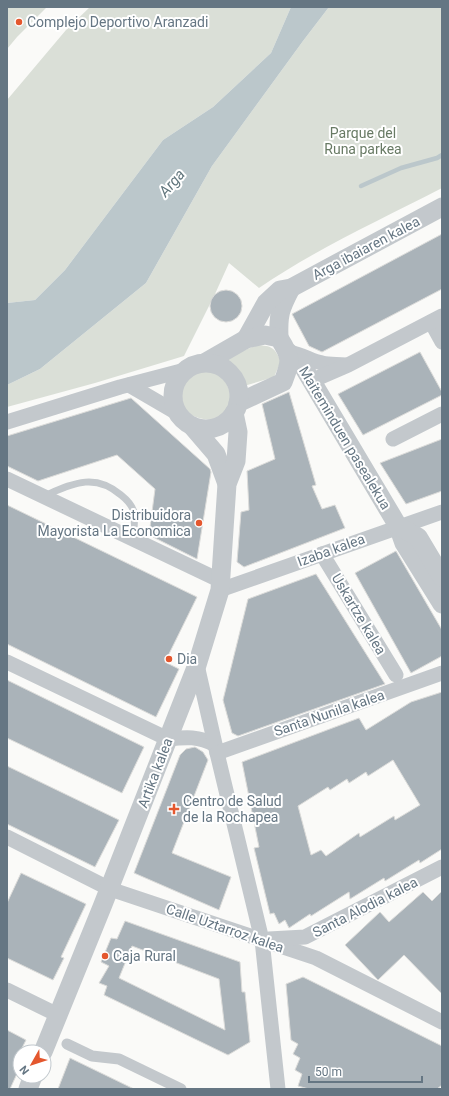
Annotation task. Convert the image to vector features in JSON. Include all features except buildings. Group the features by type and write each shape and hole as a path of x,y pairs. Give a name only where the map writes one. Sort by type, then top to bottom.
{"street":[{"name":"Arga ibaiaren kalea","path":"246,339 266,303 280,290 291,288 442,207"},
{"path":"283,382 289,366 279,321 282,306 291,288"},
{"path":"129,385 177,413 192,426 203,429 215,428 226,422 236,408 283,382 318,378 348,365 436,319 442,342"},
{"path":"7,422 184,370 195,364 206,362 246,339 265,335 311,360 322,363 348,365"},
{"name":"Maiteminduen pasealekua","path":"284,345 301,363 398,526 404,543 442,604"},
{"path":"206,362 218,365 228,371 235,380 238,391 236,408"},
{"path":"177,413 173,402 173,390 177,379 184,370"},
{"name":"Artika kalea","path":"46,1044 110,889 197,664 220,586 227,484 236,461 238,432 236,408"},
{"path":"393,439 442,414"},
{"name":"Artika kalea","path":"192,426 216,454 227,484"},
{"path":"7,479 133,540 220,586"},
{"name":"Izaba kalea","path":"220,586 322,554 398,526 442,512"},
{"name":"Maiteminduen pasealekua","path":"398,526 418,537 442,577"},
{"name":"Uskartze kalea","path":"322,554 396,675"},
{"path":"7,662 168,739 185,737 204,739 216,749"},
{"path":"197,664 262,940 278,1089"},
{"name":"Santa Nunila kalea","path":"216,749 442,673"},
{"name":"Calle Uztarroz kalea","path":"7,837 110,889 316,958 442,1022"},
{"name":"Santa Alodia kalea","path":"262,940 305,937 442,867"},
{"path":"7,990 58,1015"},
{"path":"67,1044 92,1056 119,1059 181,1089"}],"lane":[{"path":"43,496 69,485 85,482 96,482 111,487 130,504 134,512 133,540"}],"green space":[{"name":"Complejo Deportivo Aranzadi","path":"7,7 47,7 7,49"},
{"path":"90,7 291,7 271,53 213,107 163,140 65,270 35,300 7,303 7,100 66,30"},
{"name":"Parque del Runa parkea","path":"329,7 442,7 442,188 303,260 259,288 229,263 184,356 95,383 7,407 7,385 40,369 146,283 212,166"},
{"path":"257,345 272,348 281,361 274,377 244,386 239,378 223,362 230,356"},
{"path":"208,370 218,373 222,377 228,386 230,396 229,406 220,417 216,419 202,419 193,416 186,410 182,398 182,389 185,381 197,372"}],"water":[{"name":"Arga","path":"291,7 329,7 212,166 146,283 40,369 7,385 7,303 35,300 65,270 163,140 213,107 271,53"}],"waterway":[{"path":"361,186 401,168 437,158 442,155"}],"place":[{"name":"Complejo Deportivo Aranzadi","path":"19,22"},
{"name":"Distribuidora Mayorista La Economica","path":"199,523"},
{"name":"Dia","path":"169,659"},
{"name":"Centro de Salud de la Rochapea","path":"174,809"},
{"name":"Caja Rural","path":"105,956"}]}
